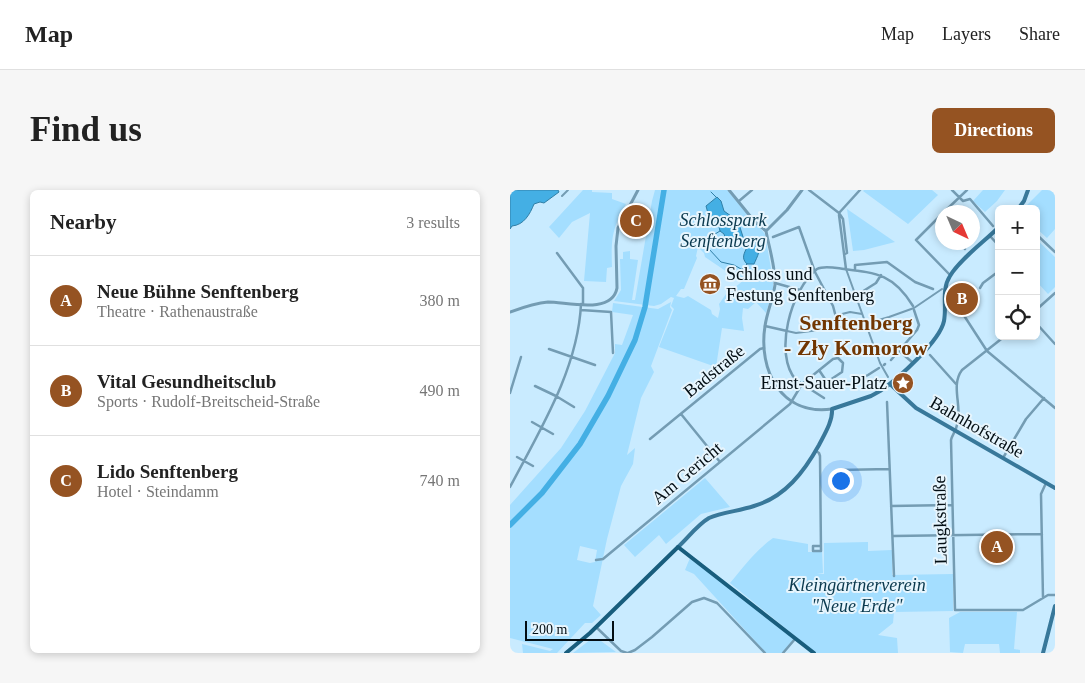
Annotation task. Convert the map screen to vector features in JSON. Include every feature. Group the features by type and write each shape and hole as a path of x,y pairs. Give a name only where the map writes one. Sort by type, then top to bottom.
{"main road":[{"path":"1021,205 1028,190"},
{"path":"566,653 596,627 700,525 711,518 755,506 779,494 801,474 816,450 832,417 832,409 875,394 890,384 931,344 941,329 945,310 944,289 950,275 995,231"},
{"name":"Bahnhofstraße","path":"890,384 916,408 1055,488"},
{"path":"678,547 814,653"},
{"path":"1043,653 1055,606"}],"street":[{"path":"562,196 568,190"},
{"path":"510,312 546,302 604,304 610,301 616,294 617,288 616,246 618,228 638,190"},
{"path":"730,190 755,222 766,231 775,282 765,326 764,348 765,360 772,380 783,395 792,401 818,410 832,409"},
{"path":"738,201 752,190"},
{"path":"766,231 787,210 802,190"},
{"path":"808,190 839,213 843,219 847,253 845,254 846,269 871,340 888,377"},
{"path":"839,213 860,190"},
{"path":"952,190 963,201 970,199 993,226"},
{"path":"952,205 967,190"},
{"path":"935,221 916,240 950,275"},
{"path":"773,236 799,226 815,272 837,315 837,320"},
{"path":"990,236 995,242"},
{"path":"1040,238 1055,252"},
{"path":"510,487 556,396 572,356 578,332 583,288 557,253"},
{"path":"855,270 855,265 887,262 915,282 934,288 937,291"},
{"path":"824,398 796,380 788,368 786,360 787,331 792,310 800,290 815,272 823,267 868,271 881,275 894,283 905,294 914,308 919,325 917,330 891,360"},
{"path":"980,288 983,283 995,274"},
{"path":"856,295 876,283 881,275"},
{"path":"775,282 800,290"},
{"path":"957,285 954,287 952,297 987,351 1055,408"},
{"path":"765,326 796,333 838,326 866,324 914,308 942,289"},
{"path":"1040,307 1055,293"},
{"path":"1051,298 1055,302"},
{"path":"580,310 611,312 613,353"},
{"path":"837,315 850,312 862,314"},
{"path":"1040,327 1055,344"},
{"path":"956,384 962,370 1000,340"},
{"name":"Badstraße","path":"650,439 760,349 764,348"},
{"path":"548,349 595,365"},
{"path":"899,351 912,362"},
{"path":"930,356 956,384"},
{"path":"510,393 521,357"},
{"path":"802,384 819,370 833,359 838,358 843,364 842,372 827,382 819,370"},
{"path":"849,385 882,366"},
{"name":"Am Gericht","path":"596,560 603,559 792,401 802,384"},
{"name":"Laugkstraße","path":"956,384 958,424 951,440 955,610 1023,610 1043,598"},
{"path":"536,386 574,407"},
{"path":"1003,458 1026,419 1044,398"},
{"path":"887,402 894,576"},
{"name":"Badstraße","path":"680,414 720,462"},
{"path":"532,422 553,434"},
{"path":"816,450 820,456 821,546"},
{"path":"517,457 533,466"},
{"path":"840,470 889,469"},
{"path":"1046,483 1041,494 1043,598 1050,594 1055,594"},
{"path":"891,506 952,505"},
{"path":"892,536 1042,534"},
{"path":"596,627 621,651 627,653 635,650 652,637 692,602 704,598 717,603 764,653"},
{"path":"783,653 795,639"}],"green space":[{"path":"583,190 612,193 612,199 626,204 613,234 612,267 607,268 606,282 584,281 590,213 572,222 559,238 549,227"},
{"name":"Schlosspark Senftenberg","path":"655,190 727,190 765,234 773,280 773,289 766,313 756,302 748,309 743,308 744,331 722,328 716,367 659,347 674,309 671,306 674,298 671,297 661,304 654,306 614,301 621,290 620,259 623,259 623,252 630,251 630,259 638,260 632,300 635,300","holes":["698,247 705,257 733,276 736,274 744,280 734,288 731,287 719,304 718,318 712,314 711,310 688,296 684,298 676,296 681,289 684,289 697,258"]},
{"path":"864,190 932,190 938,195 908,224"},
{"path":"983,190 1005,190 985,212 980,205 973,201"},
{"path":"1042,190 1055,190 1055,229 1047,238 1040,232 1040,205 1027,205"},
{"path":"847,209 895,242 853,251"},
{"path":"1040,243 1055,257 1055,287 1048,294 1040,285"},
{"path":"671,302 670,307 672,310 651,366 654,372 641,398 627,455 635,448 633,464 621,486 607,539 593,606 601,615 592,623 585,623 557,653 523,653 522,644 550,651 553,649 510,638 510,505 561,448 585,411 615,353 615,344 622,345 633,315 612,312 613,303 658,309","holes":["580,546 597,550 595,562 590,563 577,560"]},
{"path":"705,478 730,507 701,514 666,544 659,535 635,557 624,545"},
{"name":"Kleingärtnerverein \"Neue Erde\"","path":"773,538 808,544 808,552 822,552 823,573 817,574 824,574 824,543 868,542 868,551 892,550 892,575 953,574 953,611 894,612 893,623 878,635 897,638 898,653 816,653 730,583 755,553"},
{"path":"690,558 794,639 782,653 766,653 694,574 685,570"},
{"path":"960,612 1017,612 1014,649 1020,650 1020,653 1000,653 999,644 965,644 963,653 950,652 949,618"},
{"path":"590,640 601,641 616,652 573,653"}],"shaded area":[{"path":"510,190 558,190 559,192 544,203 534,204 526,218 520,224 512,226 510,229"},
{"path":"717,197 721,201 724,211 738,221 744,240 748,244 753,241 758,244 759,252 754,264 747,264 744,260 747,247 743,242 727,243 724,234 709,217 706,206"}],"waterway":[{"path":"510,525 542,493 580,444 608,396 635,340 645,307 664,190"},
{"path":"711,192 716,197"},
{"path":"720,231 707,239 709,249 721,262 734,265 748,273"},
{"path":"741,270 747,264"}],"place":[{"name":"Lido Senftenberg","path":"636,221"},
{"name":"Schloss und Festung Senftenberg","path":"710,284"},
{"name":"Vital Gesundheitsclub","path":"962,299"},
{"name":"Ernst-Sauer-Platz","path":"903,383"},
{"name":"Neue Bühne Senftenberg","path":"997,547"}],"district":[{"name":"Senftenberg - Zły Komorow","path":"856,334"}]}
